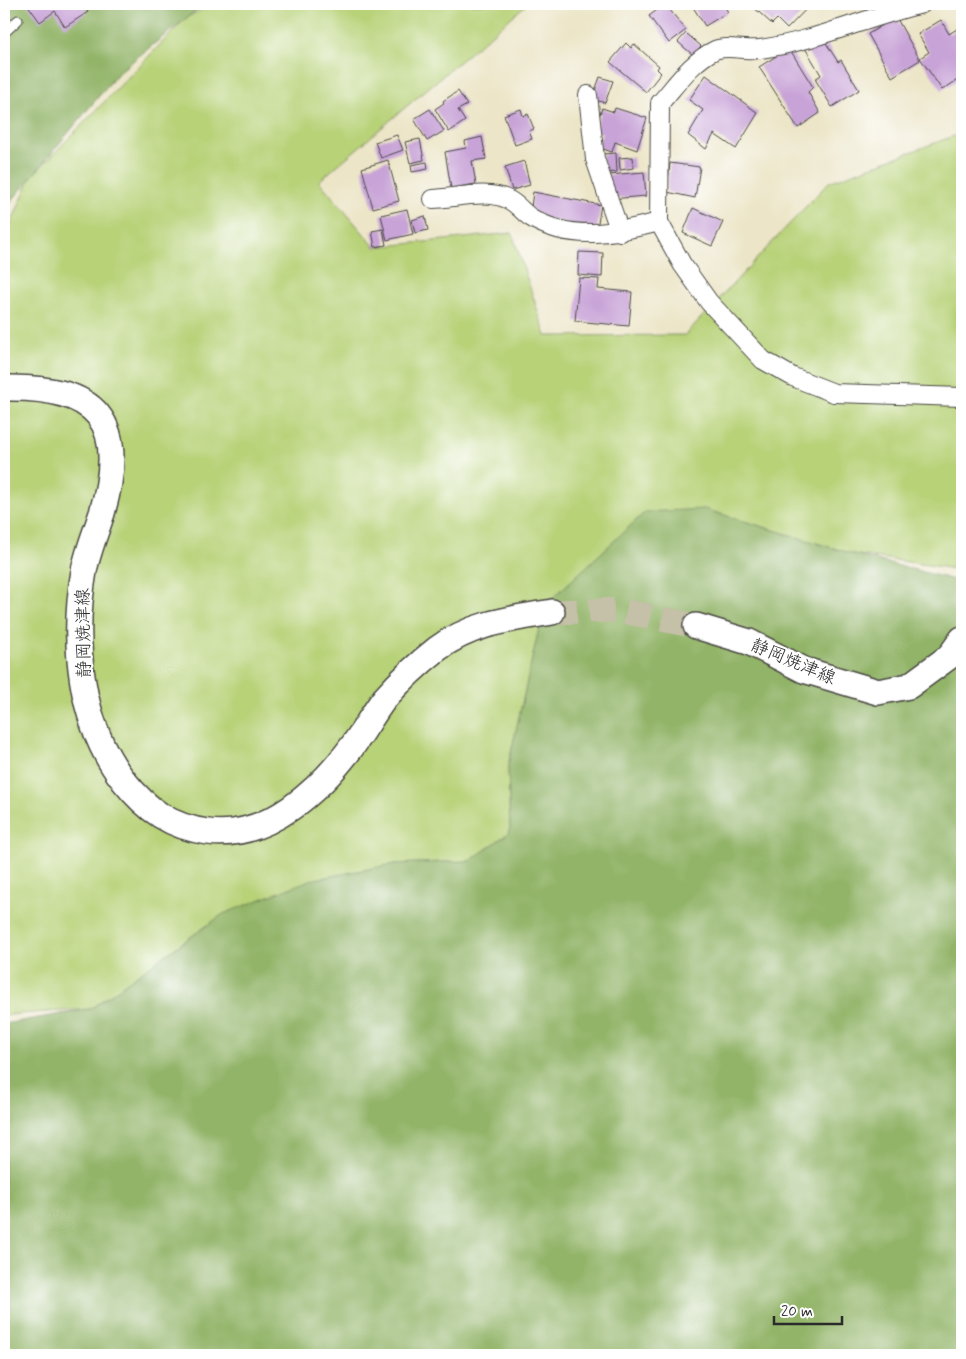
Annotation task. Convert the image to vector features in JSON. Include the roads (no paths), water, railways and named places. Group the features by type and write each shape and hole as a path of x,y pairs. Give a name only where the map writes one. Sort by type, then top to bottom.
{"main road":[{"name":"静岡焼津線","path":"4,388 36,387 89,404 101,418 109,435 111,459 108,484 84,572 80,608 83,678 87,702 101,744 120,776 138,799 159,815 186,829 216,833 246,830 277,816 304,799 327,777 354,744 383,701 404,676 440,647 485,624 552,612"},
{"name":"静岡焼津線","path":"696,626 748,642 804,670 878,692 909,686 950,656 962,639"}],"street":[{"path":"922,4 877,15 837,31 760,49 716,50 690,69 660,103 659,222 682,264 709,302 763,360 794,377 834,393 962,397"},
{"path":"588,95 595,159 620,232"},
{"path":"433,199 487,195 509,200 530,218 563,231 620,232 659,222"}],"lane":[{"path":"4,33 18,20"}],"tunnel":[{"path":"552,612 618,610 696,626"}]}
